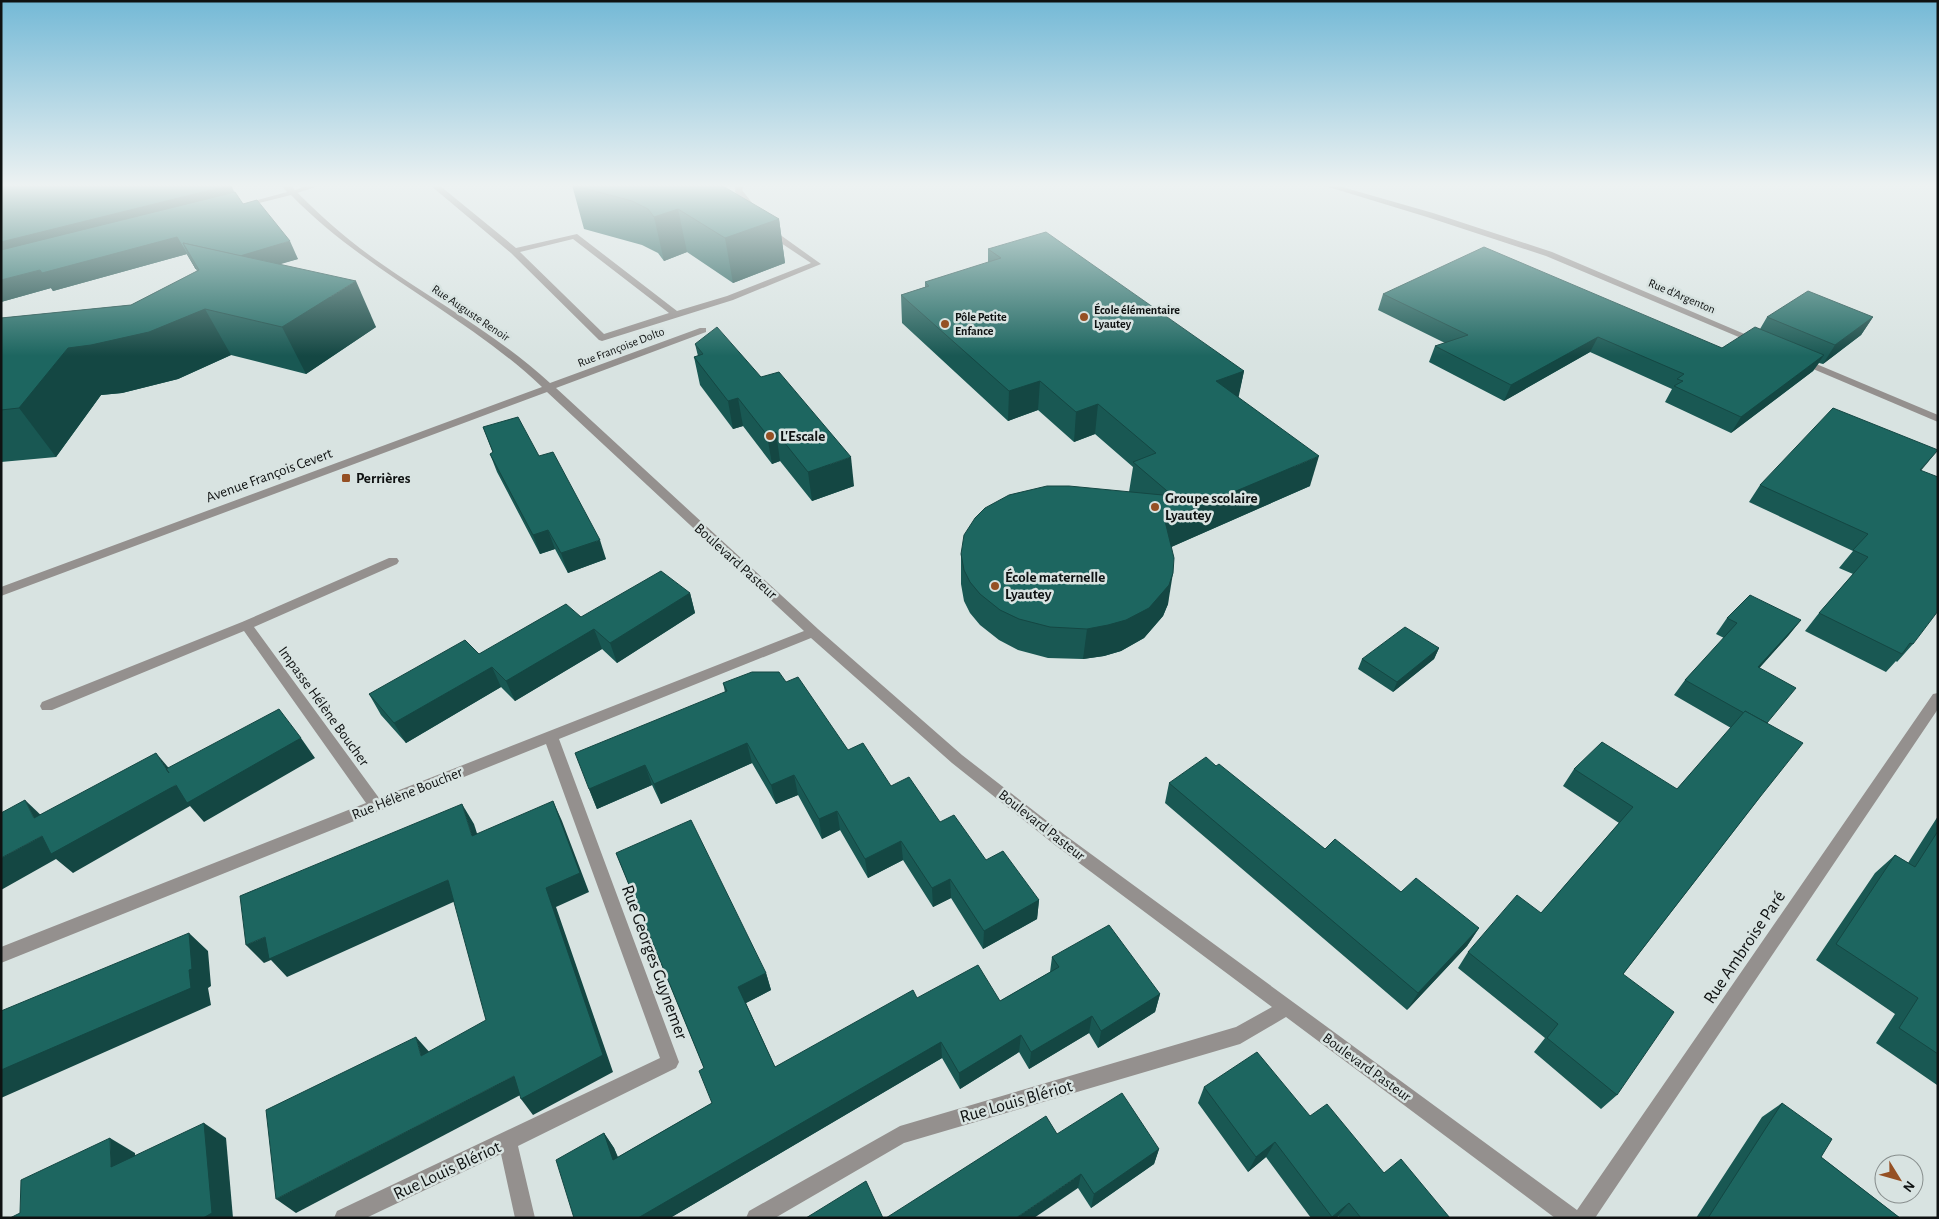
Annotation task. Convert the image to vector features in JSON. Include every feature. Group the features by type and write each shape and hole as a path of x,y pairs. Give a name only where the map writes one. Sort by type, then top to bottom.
{"street":[{"name":"Rue Auguste Renoir","path":"345,242 498,345 548,388"},
{"path":"503,242 602,338 730,298 817,264 784,242"},
{"path":"514,251 550,242"},
{"path":"582,242 676,314"},
{"name":"Rue d'Argenton","path":"1512,242 1549,254 1764,345"},
{"name":"Rue Françoise Dolto","path":"548,388 703,330"},
{"path":"1791,356 1938,419"},
{"name":"Avenue François Cevert","path":"1,592 548,388"},
{"name":"Boulevard Pasteur","path":"548,388 813,632 957,759 1060,840 1572,1218"},
{"path":"46,706 246,625 393,561"},
{"name":"Impasse Hélène Boucher","path":"246,625 376,806"},
{"name":"Rue Hélène Boucher","path":"1,955 550,735 813,632"},
{"name":"Rue Ambroise Paré","path":"1583,1218 1938,698"},
{"name":"Rue Georges Guynemer","path":"508,1141 670,1062 550,735"},
{"name":"Rue Louis Blériot","path":"756,1218 900,1135 1240,1035 1286,1008"},
{"name":"Rue Louis Blériot","path":"344,1218 508,1141 525,1218"}],"building":[{"path":"34,242 159,242 42,273 40,270 1,280 1,250"},
{"path":"180,242 287,242 240,256 183,243 196,269"},
{"path":"1012,242 1060,242 1244,371 1216,381 1319,456 1165,521 1174,558 1173,573 1169,585 1149,608 1126,620 1087,629 1050,627 1019,619 1000,610 980,594 970,582 964,570 961,554 964,535 975,518 985,508 1009,495 1047,486 1069,486 1173,496 1133,462 1156,453 1098,404 1076,412 1040,381 1009,391 901,295 929,286 925,282 1001,258 988,249"},
{"path":"183,243 356,281 282,327 205,309 149,332 91,345 68,348 19,408 1,410 1,318 131,305 199,270"},
{"path":"1484,247 1722,348 1755,327 1824,355 1741,417 1674,386 1683,381 1677,379 1684,374 1598,337 1511,385 1435,346 1468,335 1383,294"},
{"path":"1808,291 1873,317 1835,345 1767,317"},
{"path":"717,327 761,377 779,372 851,457 808,472 776,432 767,435 738,398 728,401 694,357 703,354 695,344"},
{"path":"1833,408 1938,450 1920,470 1938,477 1938,611 1913,644 1910,643 1902,654 1819,613 1868,557 1853,550 1868,534 1760,485"},
{"path":"518,417 539,456 553,452 600,540 561,553 548,530 533,535 490,454 493,452 483,427"},
{"path":"661,571 690,593 610,643 594,629 506,681 492,667 394,723 369,694 465,640 479,654 566,604 581,617"},
{"path":"1750,595 1801,620 1758,667 1796,688 1767,723 1745,711 1744,713 1685,680 1737,623 1727,618"},
{"path":"1405,627 1439,648 1397,682 1362,659"},
{"path":"752,672 779,672 786,682 798,677 848,750 863,743 891,786 909,777 940,822 954,815 986,860 1003,851 1039,900 984,931 950,879 932,888 901,841 865,859 837,811 819,819 794,775 771,785 747,743 654,784 645,765 589,789 575,753 727,691 723,683"},
{"path":"279,709 301,738 187,803 176,785 51,854 42,836 1,858 1,813 25,800 34,818 156,753 166,769"},
{"path":"1745,711 1803,743 1623,974 1674,1012 1617,1095 1547,1038 1558,1024 1468,952 1517,895 1541,913 1633,807 1574,769 1602,742 1677,789"},
{"path":"1206,757 1216,766 1219,764 1325,849 1335,839 1401,892 1416,878 1479,928 1418,993 1169,783"},
{"path":"553,801 580,873 546,888 603,1055 521,1099 514,1076 276,1199 266,1110 416,1037 421,1056 486,1020 448,880 269,959 265,937 246,945 240,896 462,804 472,836"},
{"path":"691,820 766,973 738,987 775,1067 913,990 917,998 978,965 1000,1001 1059,967 1052,957 1109,925 1160,994 1101,1031 1092,1016 1031,1052 1021,1035 959,1073 941,1042 638,1218 574,1218 556,1160 604,1133 613,1160 712,1103 699,1071 704,1068 616,853"},
{"path":"1938,831 1938,1054 1899,1028 1918,998 1836,944 1895,855 1915,867"},
{"path":"189,933 192,969 189,970 191,988 1,1070 1,1011"},
{"path":"1257,1052 1310,1116 1327,1104 1384,1173 1401,1159 1450,1218 1361,1218 1349,1203 1332,1217 1275,1142 1256,1157 1204,1087"},
{"path":"1122,1093 1159,1149 1094,1194 1081,1174 1016,1218 886,1218 1046,1116 1057,1134"},
{"path":"1782,1103 1832,1139 1821,1157 1874,1198 1874,1204 1882,1204 1900,1218 1708,1218"},
{"path":"204,1123 212,1213 203,1218 10,1218 20,1213 21,1180 110,1138 111,1167"},
{"path":"866,1181 883,1218 806,1218"}],"place":[{"name":"École élémentaire Lyautey","path":"1084,317"},
{"name":"Pôle Petite Enfance","path":"945,324"},
{"name":"L'Escale","path":"770,436"},
{"name":"Perrières","path":"346,478"},
{"name":"Groupe scolaire Lyautey","path":"1155,507"},
{"name":"École maternelle Lyautey","path":"995,586"}]}
